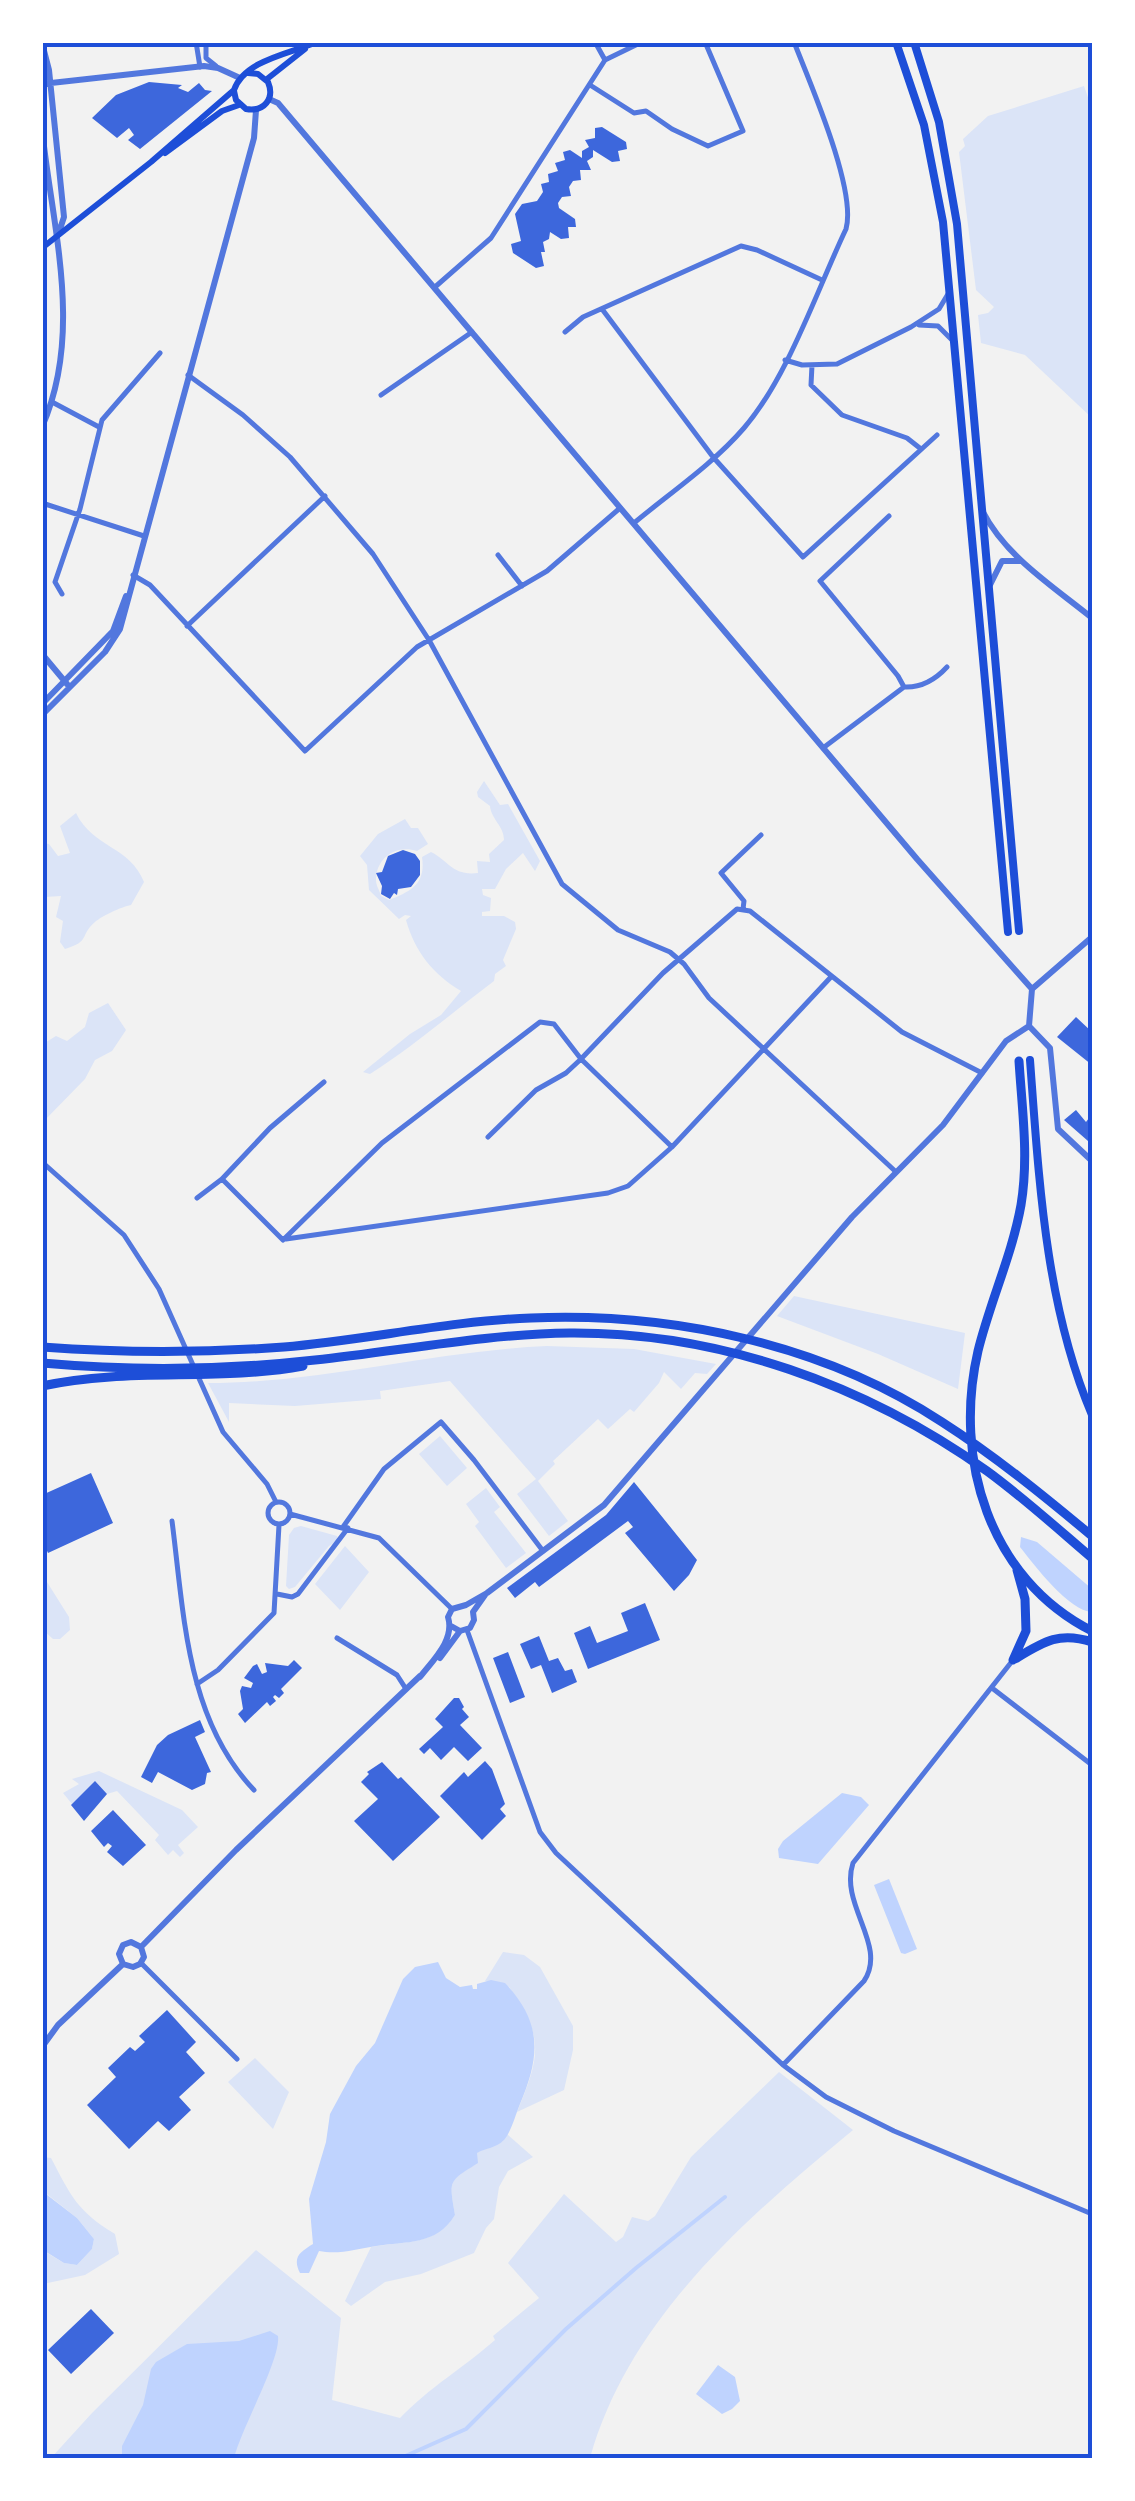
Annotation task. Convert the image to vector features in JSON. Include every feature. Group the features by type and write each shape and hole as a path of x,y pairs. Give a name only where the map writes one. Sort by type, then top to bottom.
{"highway":[{"path":"1025,1060 1025,1178 1009,1257 979,1348 970,1409 974,1466 991,1526 1016,1567 1044,1597 1092,1632"},
{"path":"42,1344 96,1351 180,1352 286,1346 545,1317 656,1321 766,1345 870,1383 996,1458 1092,1536"},
{"path":"42,1363 203,1371 494,1338 572,1333 656,1338 724,1350 854,1394 959,1452 1092,1558"},
{"path":"42,1386 190,1371"},
{"path":"1012,1660 1026,1631 1025,1599 1016,1567"},
{"path":"1012,1660 1056,1636 1075,1636 1092,1642"}],"main road":[{"path":"896,42 933,159 950,291 1008,932"},
{"path":"914,42 939,122 952,188 1020,932"},
{"path":"42,248 151,162 234,90 244,76 267,61 313,44"},
{"path":"267,80 313,44"},
{"path":"151,162 222,111 240,104 256,110 270,99 267,80 258,74 244,76"},
{"path":"234,90 240,104"},
{"path":"1025,1060 1047,1243 1065,1335 1092,1415"}],"street":[{"path":"196,42 200,66"},
{"path":"206,42 206,58 218,68"},
{"path":"594,42 605,60"},
{"path":"434,288 491,238 605,60 642,42"},
{"path":"590,85 634,113 646,112 708,146 743,131 705,42"},
{"path":"634,524 713,457 755,414 786,360 849,218 836,159 794,42"},
{"path":"42,43 64,218 57,237"},
{"path":"46,84 200,66 244,76"},
{"path":"270,99 279,104 823,748 1032,989"},
{"path":"42,715 113,631 129,591 254,138 256,110"},
{"path":"42,129 57,237 64,334 62,362 42,427"},
{"path":"565,332 583,317 740,246 822,280"},
{"path":"786,360 836,364 911,327 939,309 950,291"},
{"path":"602,309 713,457 802,557 937,435"},
{"path":"911,327 938,326 954,344"},
{"path":"381,395 472,332"},
{"path":"62,594 55,582 100,427 160,353"},
{"path":"812,365 811,385 842,414 907,438 920,450"},
{"path":"188,375 260,429 325,496 372,554 429,640 562,884 618,930 670,952 709,998 895,1172"},
{"path":"52,402 100,427"},
{"path":"188,626 325,496"},
{"path":"42,503 144,536"},
{"path":"133,575 146,581 305,751 417,648 547,571 620,508"},
{"path":"982,511 994,533 1022,561 1092,618"},
{"path":"889,516 820,581 904,686 914,688 935,680 947,667"},
{"path":"498,555 522,586"},
{"path":"990,586 1002,561 1022,561"},
{"path":"42,654 67,685"},
{"path":"42,704 67,685"},
{"path":"823,748 904,686"},
{"path":"743,908 744,900 721,873 762,835"},
{"path":"488,1136 536,1090 566,1074 645,990 731,913 743,908"},
{"path":"743,908 902,1032 982,1073"},
{"path":"1092,937 1032,989 1029,1026 1050,1048 1058,1129 1092,1160"},
{"path":"282,1240 618,1190 636,1180 672,1147 830,978"},
{"path":"282,1240 382,1142 540,1022 558,1028 581,1059 672,1147"},
{"path":"452,1608 466,1606 487,1593 604,1504 840,1230 943,1125 1006,1042 1029,1026"},
{"path":"197,1198 324,1082"},
{"path":"42,1162 124,1236 159,1289 223,1432 267,1484 276,1502 287,1506 290,1514 286,1522 278,1525 268,1515 276,1502"},
{"path":"222,1179 282,1240"},
{"path":"277,1594 298,1594 384,1469 441,1422 543,1551"},
{"path":"290,1514 387,1543 452,1608"},
{"path":"172,1521 196,1684 228,1758 254,1790"},
{"path":"196,1684 218,1670 274,1613 278,1525"},
{"path":"473,1612 487,1593"},
{"path":"141,1947 236,1850 450,1647 474,1620 473,1612 466,1606"},
{"path":"420,1677 440,1652 451,1626 448,1617 452,1608"},
{"path":"451,1626 463,1630"},
{"path":"463,1630 540,1832 556,1853 783,2065 850,2111 1092,2214"},
{"path":"338,1638 396,1675 406,1689"},
{"path":"783,2065 870,1970 872,1954 850,1892 848,1878 853,1862 1012,1660"},
{"path":"991,1688 1092,1765"},
{"path":"131,1942 141,1947 141,1963 133,1968 123,1964 118,1956 122,1947 131,1942"},
{"path":"141,1963 237,2059"},
{"path":"42,2047 58,2025 123,1964"}],"shaded area":[{"path":"1084,86 1092,109 1092,418 1025,355 981,343 978,315 994,307 976,290 959,152 965,146 963,139 988,116"},
{"path":"484,781 500,805 508,804 540,861 535,871 523,853 506,869 495,889 482,889 483,895 491,898 490,911 482,912 482,916 504,916 515,922 516,929 503,960 506,966 495,974 494,981 402,1052 370,1074 363,1072 441,1015 461,991 434,970 420,952 406,920 411,916 399,919 369,890 367,865 360,856 378,834 405,819 411,828 418,828 428,844 417,851 395,851 383,859 376,880 381,896 389,900 415,885 422,874 422,857 431,852 456,870 478,873 477,861 490,862 489,854 504,840 490,806 478,797"},
{"path":"76,813 92,833 130,861 144,882 131,905 98,920 82,941 65,949 60,942 63,921 56,917 61,896 43,894 43,843 49,844 58,856 70,853 60,826"},
{"path":"108,1003 126,1030 112,1051 95,1060 85,1079 43,1122 43,1044 56,1036 67,1041 85,1027 89,1013"},
{"path":"794,1296 965,1333 958,1389 777,1316"},
{"path":"547,1346 634,1349 716,1364 707,1374 695,1373 681,1389 664,1372 634,1412 630,1409 608,1429 598,1419 553,1461 555,1464 538,1481 568,1521 549,1536 517,1494 536,1479 450,1381 380,1391 381,1399 295,1406 229,1403 229,1422 208,1383 293,1378"},
{"path":"440,1436 467,1468 447,1486 419,1454"},
{"path":"486,1488 500,1507 494,1512 526,1553 506,1568 475,1526 479,1522 466,1504"},
{"path":"301,1526 337,1536 338,1540 289,1589 289,1535"},
{"path":"345,1546 369,1572 340,1610 315,1584"},
{"path":"47,1582 69,1617 70,1630 60,1639 53,1639 43,1630 43,1585"},
{"path":"99,1771 182,1810 198,1827 178,1845 184,1853 180,1857 173,1850 168,1855 155,1840 159,1835 117,1791 107,1794 95,1782 72,1804 63,1793 79,1784 72,1779"},
{"path":"503,1952 524,1955 540,1967 573,2026 573,2050 564,2090 517,2112 531,2076 535,2048 529,2020 509,1987 485,1981"},
{"path":"255,2058 289,2092 273,2129 228,2082"},
{"path":"779,2072 853,2130 733,2236 662,2317 632,2361 608,2408 590,2458 51,2458 256,2250 341,2318 332,2400 400,2418 495,2340 493,2336 539,2298 508,2263 564,2194 616,2242 623,2237 632,2217 648,2221 655,2216 691,2157"},
{"path":"507,2134 533,2157 508,2171 499,2187 494,2219 474,2253 421,2274 385,2282 351,2306 345,2301 371,2247 418,2240 447,2225 455,2215 453,2183 477,2163 476,2153 503,2141"},
{"path":"43,2157 51,2158 83,2210 115,2234 119,2254 85,2275 43,2284 42,2250 64,2263 77,2265 92,2249 94,2239 77,2218 43,2191"}],"water":[{"path":"1021,1537 1037,1542 1092,1589 1092,1612 1073,1604 1053,1586 1020,1547"},
{"path":"842,1793 861,1797 869,1805 818,1864 779,1858 778,1849 783,1841"},
{"path":"889,1879 917,1949 905,1954 901,1953 874,1885"},
{"path":"438,1962 446,1978 460,1987 472,1985 477,1989 477,1984 491,1980 505,1983 526,2012 532,2026 534,2056 511,2127 501,2143 477,2153 478,2163 453,2183 455,2215 439,2232 409,2242 341,2252 319,2251 309,2273 300,2273 299,2256 313,2244 309,2199 330,2114 356,2066 375,2043 403,1979 415,1967"},
{"path":"42,2191 77,2218 94,2239 92,2249 77,2265 64,2263 43,2250"},
{"path":"270,2331 278,2336 274,2360 234,2458 122,2456 122,2446 143,2405 156,2362 187,2344 239,2341"},
{"path":"718,2365 735,2377 740,2401 722,2414 696,2394"}],"building":[{"path":"149,82 182,85 178,88 188,92 199,83 212,91 140,149 128,140 134,135 129,128 117,138 92,118 116,95"},
{"path":"602,127 626,142 627,149 618,151 620,161 612,162 593,150 593,157 587,161 591,170 580,170 581,180 573,181 569,187 571,196 562,197 558,203 575,219 576,227 568,227 569,238 561,239 550,232 549,239 543,242 545,252 541,252 544,266 536,268 513,253 511,244 521,241 515,214 522,204 537,201 543,192 541,184 549,182 548,174 558,171 555,163 565,160 563,152 570,150 582,158 582,151 589,147 585,140 595,138 595,128"},
{"path":"403,850 415,854 420,861 420,875 411,887 398,889 390,899 381,894 376,873 382,872 388,856"},
{"path":"1076,1017 1092,1032 1092,1065 1057,1037"},
{"path":"1076,1110 1086,1122 1092,1114 1092,1137 1088,1141 1064,1120"},
{"path":"91,1473 113,1523 48,1553 42,1540 42,1495"},
{"path":"634,1482 697,1560 674,1591 625,1533 633,1527 628,1521 539,1587 535,1582 515,1598 507,1588 606,1515"},
{"path":"645,1603 660,1640 588,1669 574,1633 590,1626 597,1643 628,1631 621,1613"},
{"path":"539,1636 549,1661 558,1658 565,1671 572,1669 577,1682 552,1693 541,1665 531,1669 520,1644"},
{"path":"508,1652 525,1697 510,1703 493,1658"},
{"path":"294,1660 302,1668 281,1689 284,1693 279,1698 275,1695 276,1701 270,1706 267,1702 245,1723 238,1714 243,1709 240,1691 242,1686 251,1688 253,1683 244,1678 253,1666 257,1664 262,1674 267,1672 265,1663 288,1666"},
{"path":"454,1698 459,1698 469,1717 460,1725 482,1748 468,1761 454,1747 441,1760 430,1748 424,1754 419,1749 443,1727 435,1719"},
{"path":"200,1720 205,1732 195,1737 211,1772 207,1773 205,1784 192,1790 158,1772 152,1783 141,1777 157,1745 168,1735"},
{"path":"485,1761 492,1769 505,1804 500,1809 506,1816 482,1840 440,1796 464,1772 468,1777"},
{"path":"382,1762 440,1817 393,1861 354,1821 378,1799 361,1782 367,1772"},
{"path":"95,1781 107,1794 84,1821 71,1805"},
{"path":"113,1810 146,1845 123,1866 107,1852 112,1846 108,1843 104,1847 91,1831"},
{"path":"167,2010 196,2042 186,2052 205,2073 179,2097 191,2110 169,2131 158,2121 129,2149 87,2105 116,2077 108,2068 130,2047 135,2051 145,2042 139,2036"},
{"path":"91,2309 114,2333 71,2374 48,2350"}],"waterway":[{"path":"401,2458 466,2429 566,2329 725,2197"}]}
